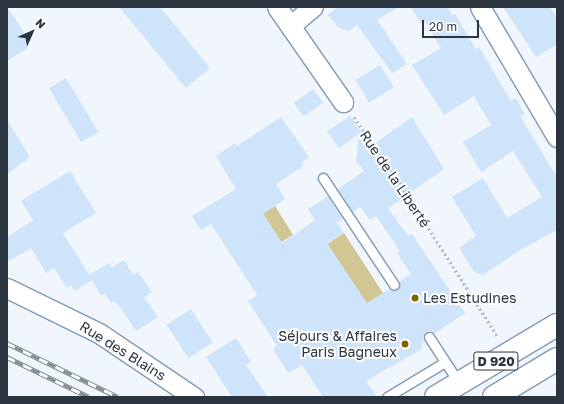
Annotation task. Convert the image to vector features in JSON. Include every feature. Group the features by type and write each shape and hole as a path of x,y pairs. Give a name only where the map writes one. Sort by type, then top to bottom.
{"main road":[{"name":"D 920","path":"436,397 557,325"},
{"name":"D 920","path":"494,397 557,359"}],"street":[{"path":"277,7 343,102"},
{"path":"290,26 313,7"},
{"path":"480,7 557,137"},
{"name":"Rue des Blains","path":"7,288 99,333 194,397"}],"lane":[{"path":"323,178 394,285"},
{"path":"429,337 460,383"},
{"path":"387,397 445,362"}],"path":[{"name":"Rue de la Liberté","path":"343,102 399,182 508,354"}],"shaded area":[{"path":"275,206 293,235 281,242 263,213"},
{"path":"344,233 383,293 366,304 327,244"}],"building":[{"path":"7,7 30,41 25,44 28,48 7,61"},
{"path":"119,7 160,7 210,68 186,88"},
{"path":"337,7 399,7 377,20 407,64 392,73 357,25 349,31 339,28 328,15"},
{"path":"411,7 450,7 448,8 452,15 455,14 476,49 479,47 511,101 516,98 525,114 520,116 557,177 557,230 523,248 483,275 474,272 459,248 476,236 452,197 483,178 507,218 542,197 513,151 481,172 463,142 491,125 474,96 444,115 412,65 441,48 425,22 421,24"},
{"path":"503,7 550,7 557,17 557,44 536,57"},
{"path":"380,65 394,87 369,102 355,80"},
{"path":"66,78 98,132 81,142 49,88"},
{"path":"313,89 323,103 304,117 294,103"},
{"path":"350,116 371,146 412,117 444,169 388,208 408,236 412,234 465,313 434,334 425,332 424,341 421,344 423,348 366,381 377,397 323,397 302,365 288,373 273,349 277,346 248,301 257,295 211,224 201,230 192,216 236,189 216,156 235,143 237,146 281,117 309,157 301,163 303,166 276,184 285,199 263,214 282,243 315,220 308,209 328,196 343,219 337,223 344,233 327,243 367,303 389,289 397,290 399,282 411,274 397,253 400,251 376,216 370,220 360,207 353,212 338,189 364,171 356,161 359,134 339,148 327,131"},
{"path":"7,120 30,157 7,174"},
{"path":"70,171 96,213 63,233 89,275 109,263 112,268 124,260 133,275 138,272 152,292 144,297 158,317 136,331 123,311 114,301 111,303 105,293 101,296 92,280 75,291 71,285 67,288 54,268 46,273 31,248 7,262 7,237 33,220 21,201"},
{"path":"191,309 213,343 188,358 167,325"},
{"path":"236,338 251,362 246,365 268,397 232,397 206,357"}],"railway":[{"path":"7,343 118,397"},
{"path":"7,357 89,397"}],"place":[{"name":"Les Estudines","path":"415,298"},
{"name":"Séjours & Affaires Paris Bagneux","path":"405,344"}]}
